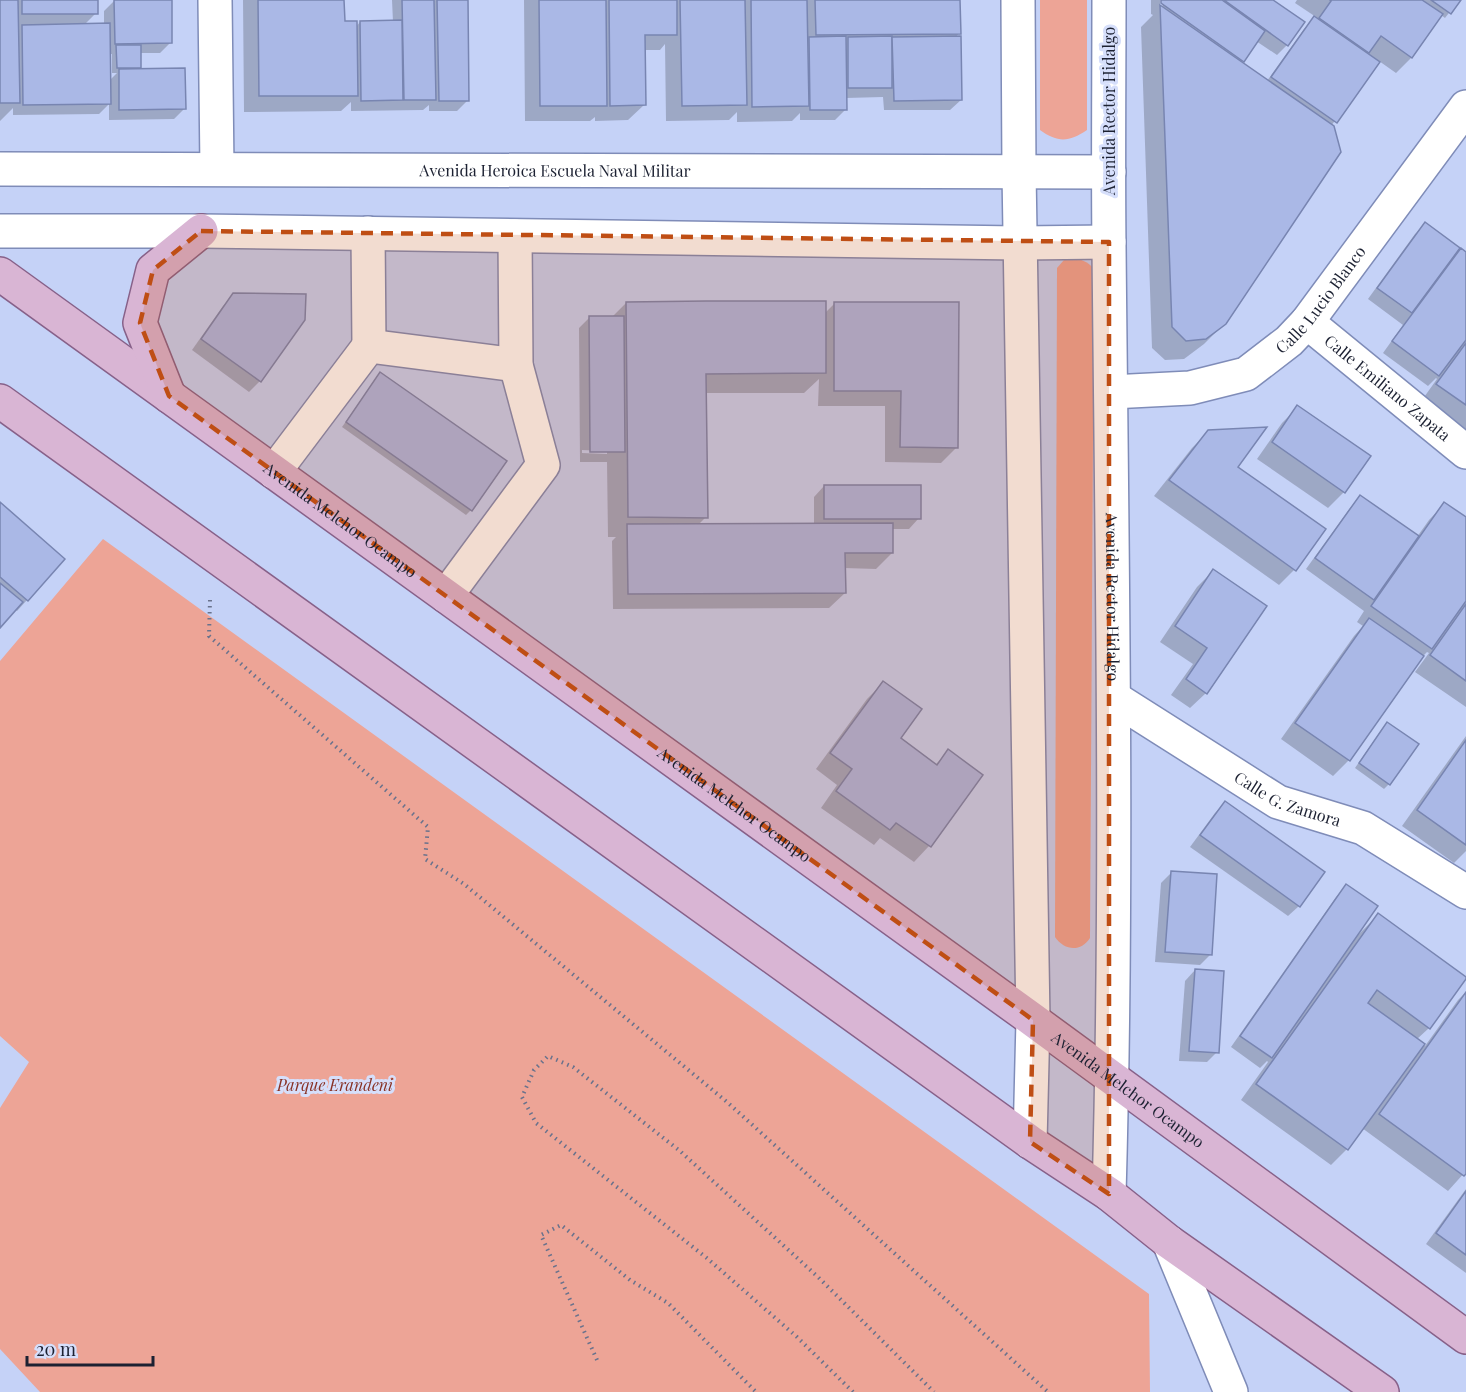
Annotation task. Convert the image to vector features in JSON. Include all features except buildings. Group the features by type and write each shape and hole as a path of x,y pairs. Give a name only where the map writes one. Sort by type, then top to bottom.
{"main road":[{"path":"169,396 140,323 153,270 201,231"},
{"name":"Avenida Melchor Ocampo","path":"0,274 1033,1020 1466,1337"},
{"path":"0,401 1030,1142 1109,1194 1169,1242 1382,1392"}],"street":[{"path":"214,0 217,169"},
{"path":"1018,0 1033,1020 1030,1142"},
{"name":"Avenida Rector Hidalgo","path":"1109,0 1114,698 1113,1079 1109,1194"},
{"name":"Calle Lucio Blanco","path":"1111,392 1190,388 1246,374 1289,341 1307,322 1466,106"},
{"name":"Avenida Heroica Escuela Naval Militar","path":"0,169 1109,172"},
{"path":"0,231 201,231 1020,243 1109,242"},
{"path":"274,472 369,346 368,233"},
{"path":"446,596 543,465 516,365 515,236"},
{"name":"Calle Emiliano Zapata","path":"1307,322 1466,452"},
{"path":"369,346 516,365"},
{"name":"Calle G. Zamora","path":"1114,698 1278,802 1363,828 1466,892"},
{"path":"1169,1242 1231,1392"}],"path":[{"path":"210,551 209,636 428,827 425,859 464,884 727,1102 1048,1392"},
{"path":"852,1392 797,1337 708,1259 536,1123 522,1097 534,1070 548,1056 573,1067 680,1151 818,1277 934,1392"},
{"path":"597,1360 541,1235 561,1225 630,1280 668,1303 756,1392"}],"highlighted area":[{"path":"201,231 1109,242 1109,1194 1030,1142 1033,1020 169,396 140,323 153,270"}],"green space":[{"path":"1040,0 1087,0 1087,130 1069,139 1058,139 1040,130"},
{"path":"1071,258 1084,261 1094,269 1090,938 1077,948 1063,945 1055,937 1057,268 1064,260"},
{"name":"Parque Erandeni","path":"103,539 1149,1294 1150,1392 40,1392 0,1349 0,1108 29,1062 0,1036 0,661"}]}
